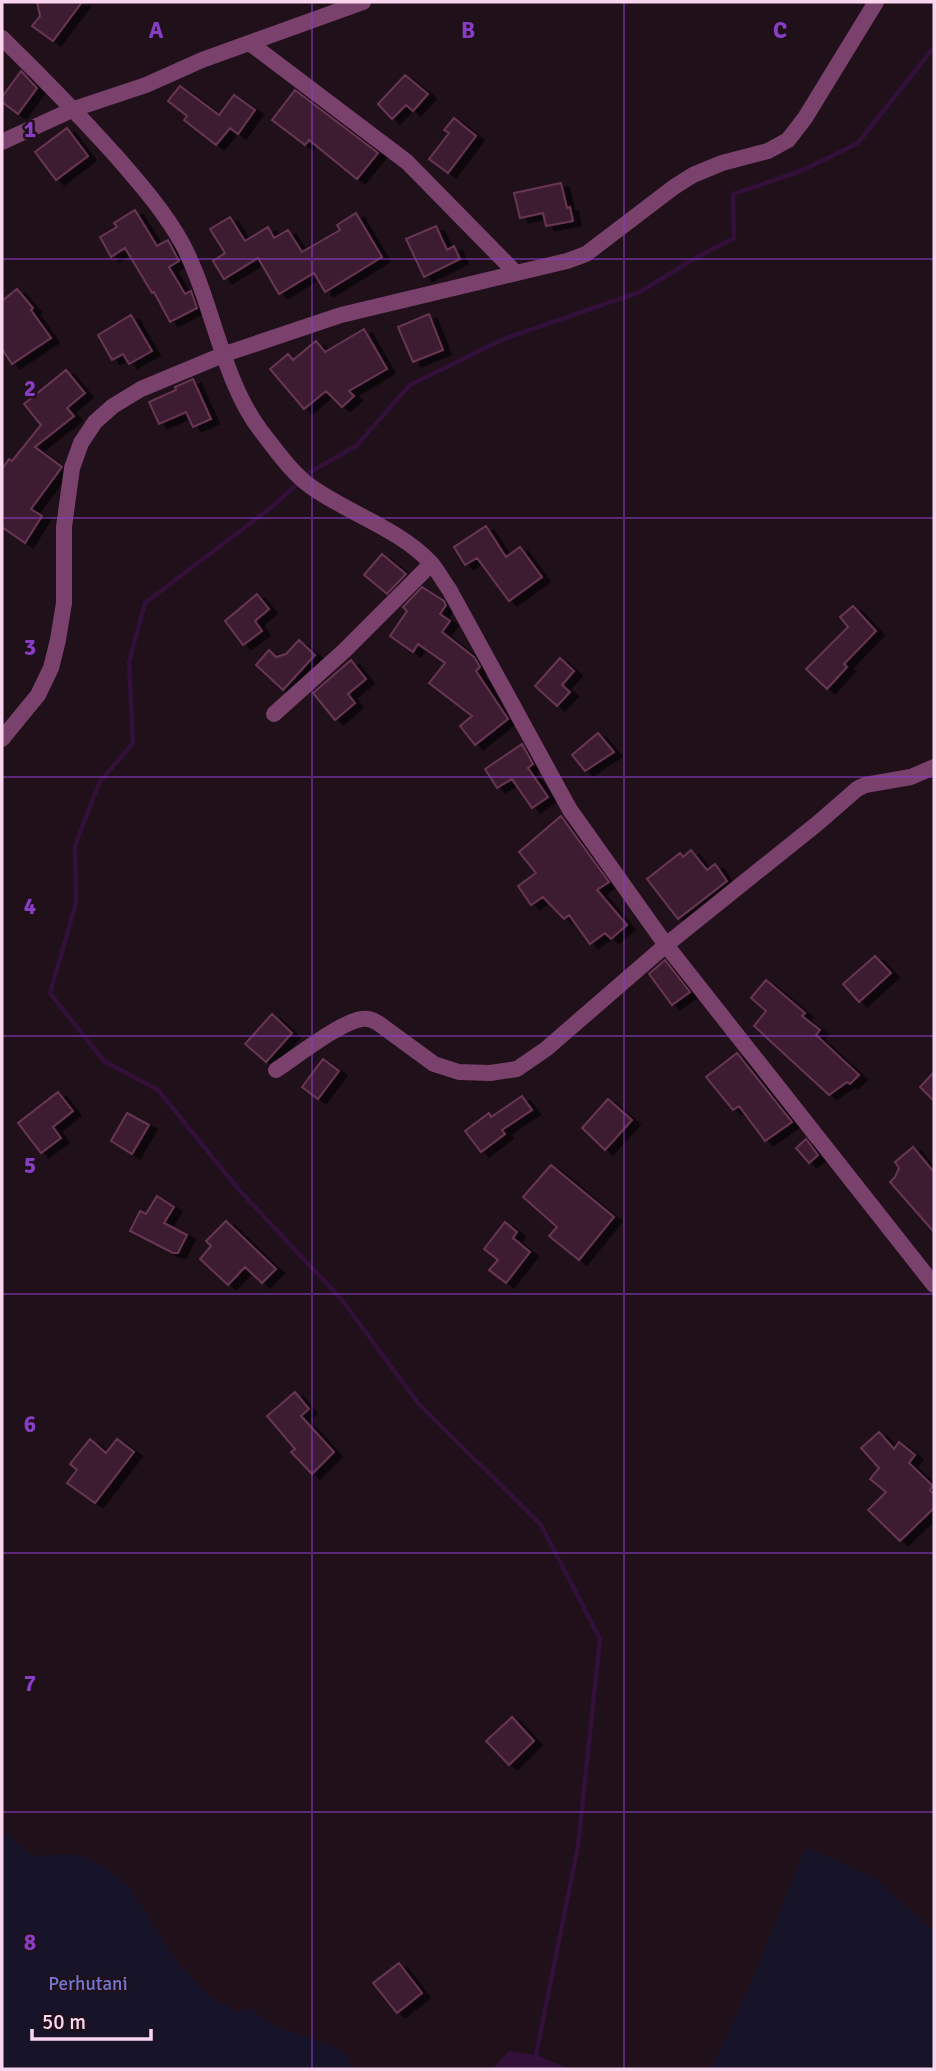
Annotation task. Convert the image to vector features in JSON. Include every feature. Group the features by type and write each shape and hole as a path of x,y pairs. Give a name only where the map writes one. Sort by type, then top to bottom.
{"street":[{"path":"2,142 74,109 146,85 202,60 363,2"},
{"path":"2,739 38,695 51,668 64,603 64,527 70,480 81,443 95,422 113,406 141,389 225,354 341,315 567,261 586,254 674,187 694,175 722,163 768,151 788,140 805,118 876,2"},
{"path":"2,38 74,109 152,197 169,221 184,247 246,407 259,429 309,485 411,546 431,564 450,589 570,810 666,945 934,1285"},
{"path":"251,44 407,162 515,272"},
{"path":"274,714 344,651 431,564"},
{"path":"276,1070 347,1024 361,1019 378,1023 434,1064 459,1072 490,1073 517,1069 546,1049 666,945 857,789 865,785 911,777 934,767"}],"green space":[{"name":"Perhutani","path":"2,1828 32,1856 77,1854 105,1867 128,1886 179,1964 210,1996 235,2011 249,2008 273,2025 342,2050 354,2069 2,2069"},
{"path":"806,1847 875,1878 934,1932 934,2069 711,2069 755,1974"}],"shaded area":[{"path":"509,2051 536,2055 570,2069 492,2069"}],"building":[{"path":"37,2 82,2 53,41 32,26 40,16"},
{"path":"21,71 37,88 18,114 2,102 2,97"},
{"path":"405,75 428,94 413,111 406,105 392,119 378,104"},
{"path":"180,86 219,115 234,95 255,110 238,134 230,128 216,145 184,120 187,116 168,101"},
{"path":"295,90 378,153 357,179 309,140 305,145 272,120"},
{"path":"454,118 476,136 448,173 429,159 449,133 444,130"},
{"path":"67,128 88,156 56,180 35,152"},
{"path":"561,183 573,221 546,226 543,213 520,218 514,193"},
{"path":"135,210 157,246 168,240 179,261 169,267 185,294 191,291 197,308 170,322 125,248 111,257 100,237 117,227 114,223"},
{"path":"356,213 382,257 325,292 314,273 279,294 258,258 224,279 213,261 225,253 210,229 230,217 245,241 268,227 274,238 288,230 302,252 340,230 337,225"},
{"path":"436,226 447,250 454,246 460,259 424,277 406,239"},
{"path":"17,289 33,308 31,310 51,338 12,364 2,349 2,301"},
{"path":"429,314 443,350 413,362 398,327"},
{"path":"131,315 152,351 129,364 123,354 112,360 98,335"},
{"path":"364,329 387,369 349,391 354,396 342,407 326,391 304,409 270,369 288,354 293,360 316,341 325,352"},
{"path":"66,370 85,393 67,408 74,416 35,447 62,467 31,509 42,516 25,543 2,527 2,469 9,459 12,461 41,425 24,404"},
{"path":"193,379 211,419 193,427 186,412 159,424 149,402"},
{"path":"486,526 506,557 520,547 542,577 509,601 477,558 465,565 454,547"},
{"path":"382,554 406,574 387,594 364,575"},
{"path":"422,587 444,601 446,605 440,614 450,621 442,632 474,657 480,667 476,671 508,719 475,745 460,726 472,716 429,683 445,663 418,644 413,652 390,636 407,611 403,607"},
{"path":"257,594 269,609 255,621 262,631 243,645 225,621"},
{"path":"853,606 876,631 844,664 847,667 827,689 806,669 848,627 840,617"},
{"path":"299,640 315,655 283,690 256,665 269,650 276,657 286,654"},
{"path":"560,658 574,671 562,685 570,692 557,706 535,686"},
{"path":"351,660 366,679 348,694 355,703 335,720 313,693"},
{"path":"598,733 614,752 585,771 572,755"},
{"path":"522,744 533,764 528,768 548,797 532,808 512,779 497,788 485,769"},
{"path":"561,816 609,882 597,890 627,925 611,939 605,933 590,944 569,915 564,919 543,897 531,905 518,886 536,873 519,852"},
{"path":"691,850 707,870 715,864 727,881 678,919 647,879 680,853 683,857"},
{"path":"875,956 891,973 859,1002 843,984"},
{"path":"665,960 690,992 672,1005 649,974"},
{"path":"766,980 805,1013 802,1016 820,1030 816,1035 859,1075 850,1084 847,1082 829,1095 754,1026 766,1011 751,998"},
{"path":"272,1014 292,1033 266,1062 245,1044"},
{"path":"737,1053 792,1122 765,1141 739,1106 733,1110 706,1077"},
{"path":"323,1059 339,1071 318,1099 302,1087"},
{"path":"934,1072 934,1101 920,1087"},
{"path":"58,1092 73,1111 53,1127 61,1138 41,1153 18,1123"},
{"path":"522,1096 532,1110 502,1130 505,1134 481,1152 465,1131 489,1113 491,1117"},
{"path":"608,1099 632,1120 605,1150 582,1128"},
{"path":"127,1113 149,1125 132,1154 111,1141"},
{"path":"806,1139 818,1155 809,1163 796,1148"},
{"path":"913,1147 934,1172 934,1232 890,1182 899,1168 895,1162"},
{"path":"551,1165 614,1217 579,1260 549,1236 557,1227 523,1197"},
{"path":"157,1196 174,1207 164,1223 187,1235 178,1253 130,1231 140,1211 146,1214"},
{"path":"226,1221 276,1269 262,1283 245,1267 228,1285 200,1259 211,1246 206,1241"},
{"path":"505,1222 517,1232 513,1238 530,1252 506,1283 489,1270 498,1260 484,1249"},
{"path":"295,1392 309,1409 301,1416 334,1452 312,1474 291,1452 295,1449 267,1416"},
{"path":"879,1432 894,1449 899,1442 915,1455 909,1463 933,1486 930,1490 934,1495 934,1508 900,1541 868,1510 886,1492 870,1479 879,1468 861,1448"},
{"path":"90,1439 106,1453 117,1439 134,1452 95,1503 67,1483 77,1470 70,1464"},
{"path":"512,1717 534,1741 509,1765 486,1741"},
{"path":"399,1963 422,1993 397,2013 373,1983"}],"waterway":[{"path":"536,2055 578,1846 600,1639 541,1525 418,1403 342,1300 239,1190 158,1090 104,1061 50,993 76,903 75,846 99,783 133,743 129,662 145,603 273,506 310,472 356,446 410,385 506,338 640,292 734,238 733,194 801,171 858,143 934,47"}]}
